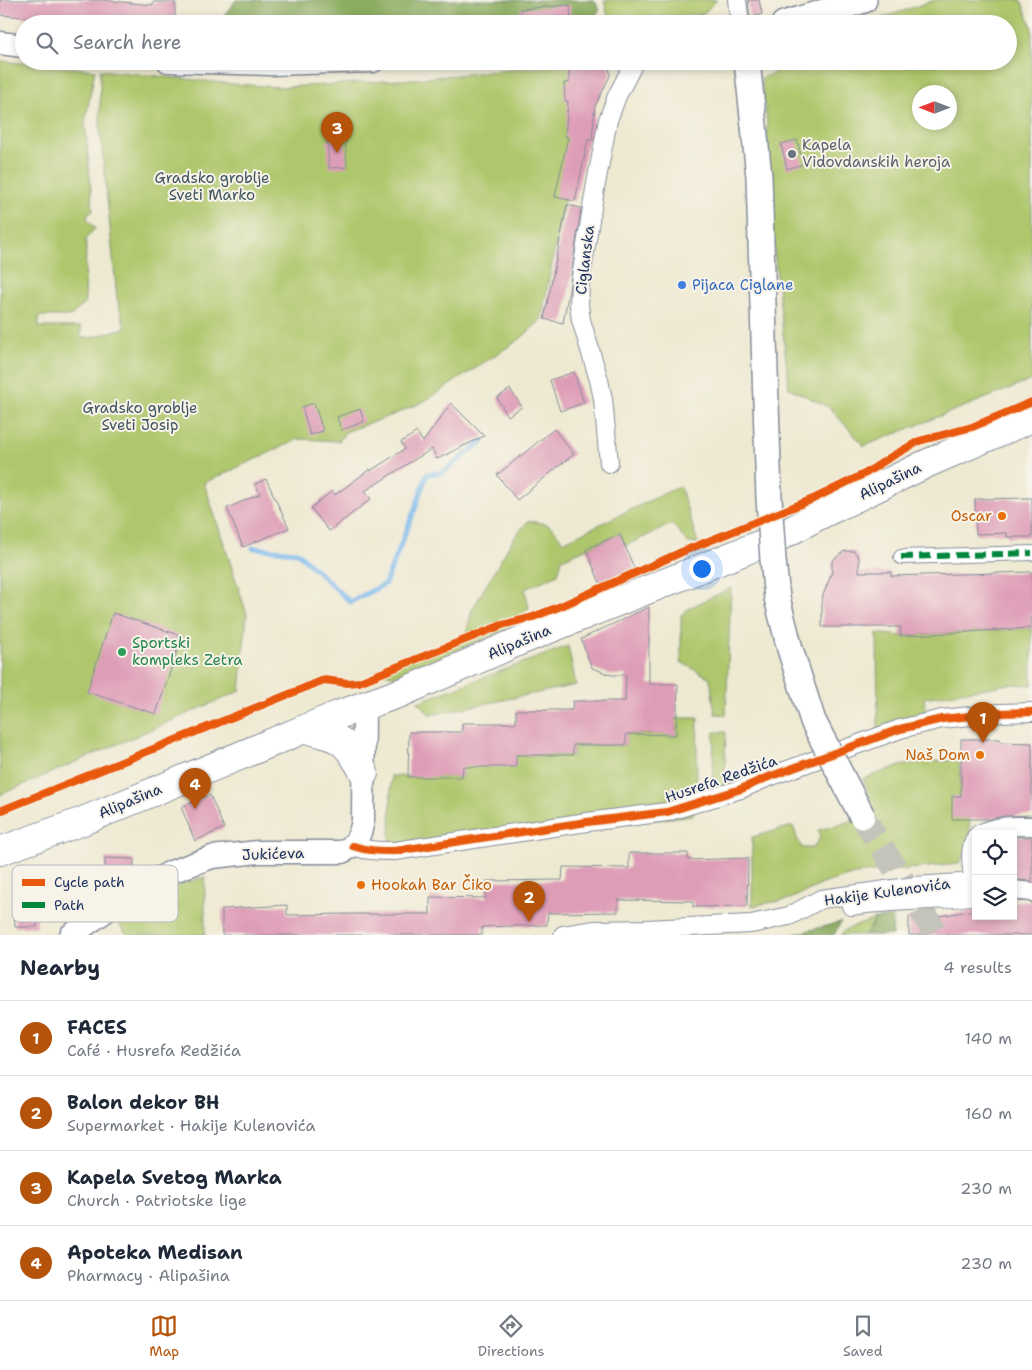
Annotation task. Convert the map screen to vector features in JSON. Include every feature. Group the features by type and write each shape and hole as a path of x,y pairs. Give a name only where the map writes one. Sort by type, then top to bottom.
{"main road":[{"path":"814,15 864,0"},
{"path":"748,70 759,177 770,507 777,598 790,649 813,721 862,816"},
{"name":"Alipašina","path":"0,851 83,820 364,706 404,692 522,640 779,537 928,462 1032,418"},
{"path":"304,730 329,735 342,742 353,752 364,773"}],"street":[{"path":"737,0 739,15"},
{"path":"0,43 15,45"},
{"name":"Ciglanska","path":"609,462 603,399 582,325 579,305 588,232 608,120 617,96 630,70"},
{"path":"901,556 1032,553"},
{"path":"353,846 361,830 363,820 364,706"},
{"name":"Husrefa Redžića","path":"353,846 376,852 395,850 667,812 741,789 900,729 942,719 1032,712"},
{"path":"987,830 1005,826 1032,826"},
{"path":"972,844 970,852 972,866"},
{"name":"Jukićeva","path":"178,869 212,857 258,852 334,853 342,852 353,846"},
{"name":"Hakije Kulenovića","path":"563,935 595,930 751,924 789,916 821,899 915,886 972,886"},
{"path":"1017,890 1032,892"},
{"name":"Jukićeva","path":"82,933 96,922"}],"green space":[{"path":"236,0 594,0 600,10 596,15 224,15"},
{"path":"604,0 717,0 703,14 608,15"},
{"path":"935,0 1021,0 1032,27 1032,380 864,446 830,408 789,388 766,176 767,122 761,78 775,73 775,70 1017,70 1017,15 891,15"},
{"path":"0,61 15,62 15,70 95,70 85,123 93,211 89,212 87,219 95,228 86,239 85,303 71,316 39,316 39,327 81,327 81,338 89,338 125,328 117,298 100,128 100,70 280,87 425,78 508,70 570,70 570,110 564,202 541,320 520,339 425,401 345,432 339,441 299,439 204,483 247,614 240,691 0,795"},
{"path":"680,486 698,543 688,543 672,524 625,546 620,534 562,559 558,574 525,589 529,608 504,631 395,676 377,671 419,651 424,657 470,638 467,630 472,610 513,539 528,521 549,525 563,542"},
{"path":"731,588 726,715 715,714 710,678 681,662 681,615 689,608"},
{"path":"1032,628 1032,685 1010,684 924,698 928,722 878,739 877,633 900,636"},
{"path":"568,646 576,685 430,715 418,702"},
{"path":"677,718 698,718 696,805 693,815 403,852 390,844 391,776 462,777 463,767 516,755 573,755 573,745 626,745 626,734 676,735"},
{"path":"714,732 726,732 724,802 712,805"},
{"path":"959,760 961,787 969,787 970,845 959,864 854,874 825,883 790,899 752,906 752,837 793,826 802,848 813,848 820,838 818,830 839,825 862,816 871,800 863,779 895,767 923,762"},
{"path":"205,877 205,935 127,935 119,924 120,922 178,922 178,885"},
{"path":"893,917 892,935 866,935 875,919"},
{"path":"875,919 866,935 840,935 845,930"},
{"path":"841,922 834,935 791,935"}],"building":[{"path":"0,0 102,0 153,5 153,2 175,2 175,15 0,15"},
{"path":"748,0 759,0 762,14 750,15"},
{"path":"570,5 571,15 520,15 520,9"},
{"path":"569,70 610,70 610,76 595,106 592,140 588,140 575,201 555,197 568,137 565,137 568,101 565,101 564,83 569,83"},
{"path":"345,138 347,167 329,168 327,140"},
{"name":"Kapela Vidovdanskih heroja","path":"797,140 803,164 787,169 781,144"},
{"path":"567,205 581,208 563,323 544,319"},
{"path":"574,372 584,403 560,411 550,380"},
{"path":"510,389 522,407 508,416 497,398"},
{"path":"314,403 323,431 310,435 302,407"},
{"path":"451,403 484,436 437,459 432,449 412,461 365,491 371,499 329,531 311,508 332,491 335,495 370,469 370,471 405,449 401,442 417,432 423,442"},
{"path":"360,409 364,422 341,430 337,417"},
{"path":"554,429 574,454 517,500 497,475"},
{"path":"266,479 289,528 243,547 227,508 260,494 255,484"},
{"path":"1032,498 1032,537 1007,537 1007,533 976,534 975,499"},
{"path":"620,534 634,568 600,583 586,549"},
{"path":"844,551 854,551 859,558 859,572 891,572 891,576 1032,572 1032,628 900,636 901,627 822,627 822,598 832,572 832,561"},
{"path":"649,607 649,684 678,684 676,735 626,734 626,745 573,745 573,755 516,755 516,767 463,767 462,777 408,777 409,732 462,732 462,723 516,723 516,710 572,710 573,701 625,701 626,675 612,675 592,668 581,639"},
{"path":"113,613 182,636 156,714 87,692"},
{"path":"961,739 1000,739 1000,742 1032,743 1032,815 1004,816 990,819 952,819 952,796 961,796"},
{"path":"210,795 224,828 195,841 181,807"},
{"path":"1017,837 1032,837 1032,881 1017,880"},
{"path":"629,853 688,853 688,860 748,858 747,906 693,907 693,901 618,900 618,912 548,913 547,925 482,927 482,935 222,935 222,909 287,905 287,915 430,914 430,897 486,898 486,881 562,880 563,867 629,868"},
{"path":"105,858 134,859 134,865 105,865"},
{"path":"1017,901 1032,902 1032,935 909,935 909,916 939,916 972,911 972,920 1017,920"},
{"path":"15,922 37,922 37,927 15,927"}],"waterway":[{"path":"253,548 297,552 350,602 385,584 427,474 442,473 483,441"}],"tunnel":[{"path":"862,816 937,935"}],"marked path":[{"path":"901,557 1032,553"}],"cycle path":[{"path":"0,811 324,680 348,683 359,682 502,625 533,617 561,606 684,551 813,499 866,473 919,441 972,427 1032,402"},
{"path":"353,846 368,850 395,851 667,812 741,789 900,729 942,719 1032,712"}],"place":[{"name":"Kapela Svetog Marka","path":"337,153"},
{"name":"Kapela Vidovdanskih heroja","path":"792,154"},
{"name":"Pijaca Ciglane","path":"682,285"},
{"name":"Oscar","path":"1002,516"},
{"name":"Sportski kompleks Zetra","path":"122,652"},
{"name":"FACES","path":"983,743"},
{"name":"Naš Dom","path":"980,755"},
{"name":"Apoteka Medisan","path":"195,809"},
{"name":"Hookah Bar Čiko","path":"361,885"},
{"name":"Balon dekor BH","path":"529,922"}],"park label":[{"name":"Gradsko groblje Sveti Marko","path":"212,186"},
{"name":"Gradsko groblje Sveti Josip","path":"140,416"}]}
